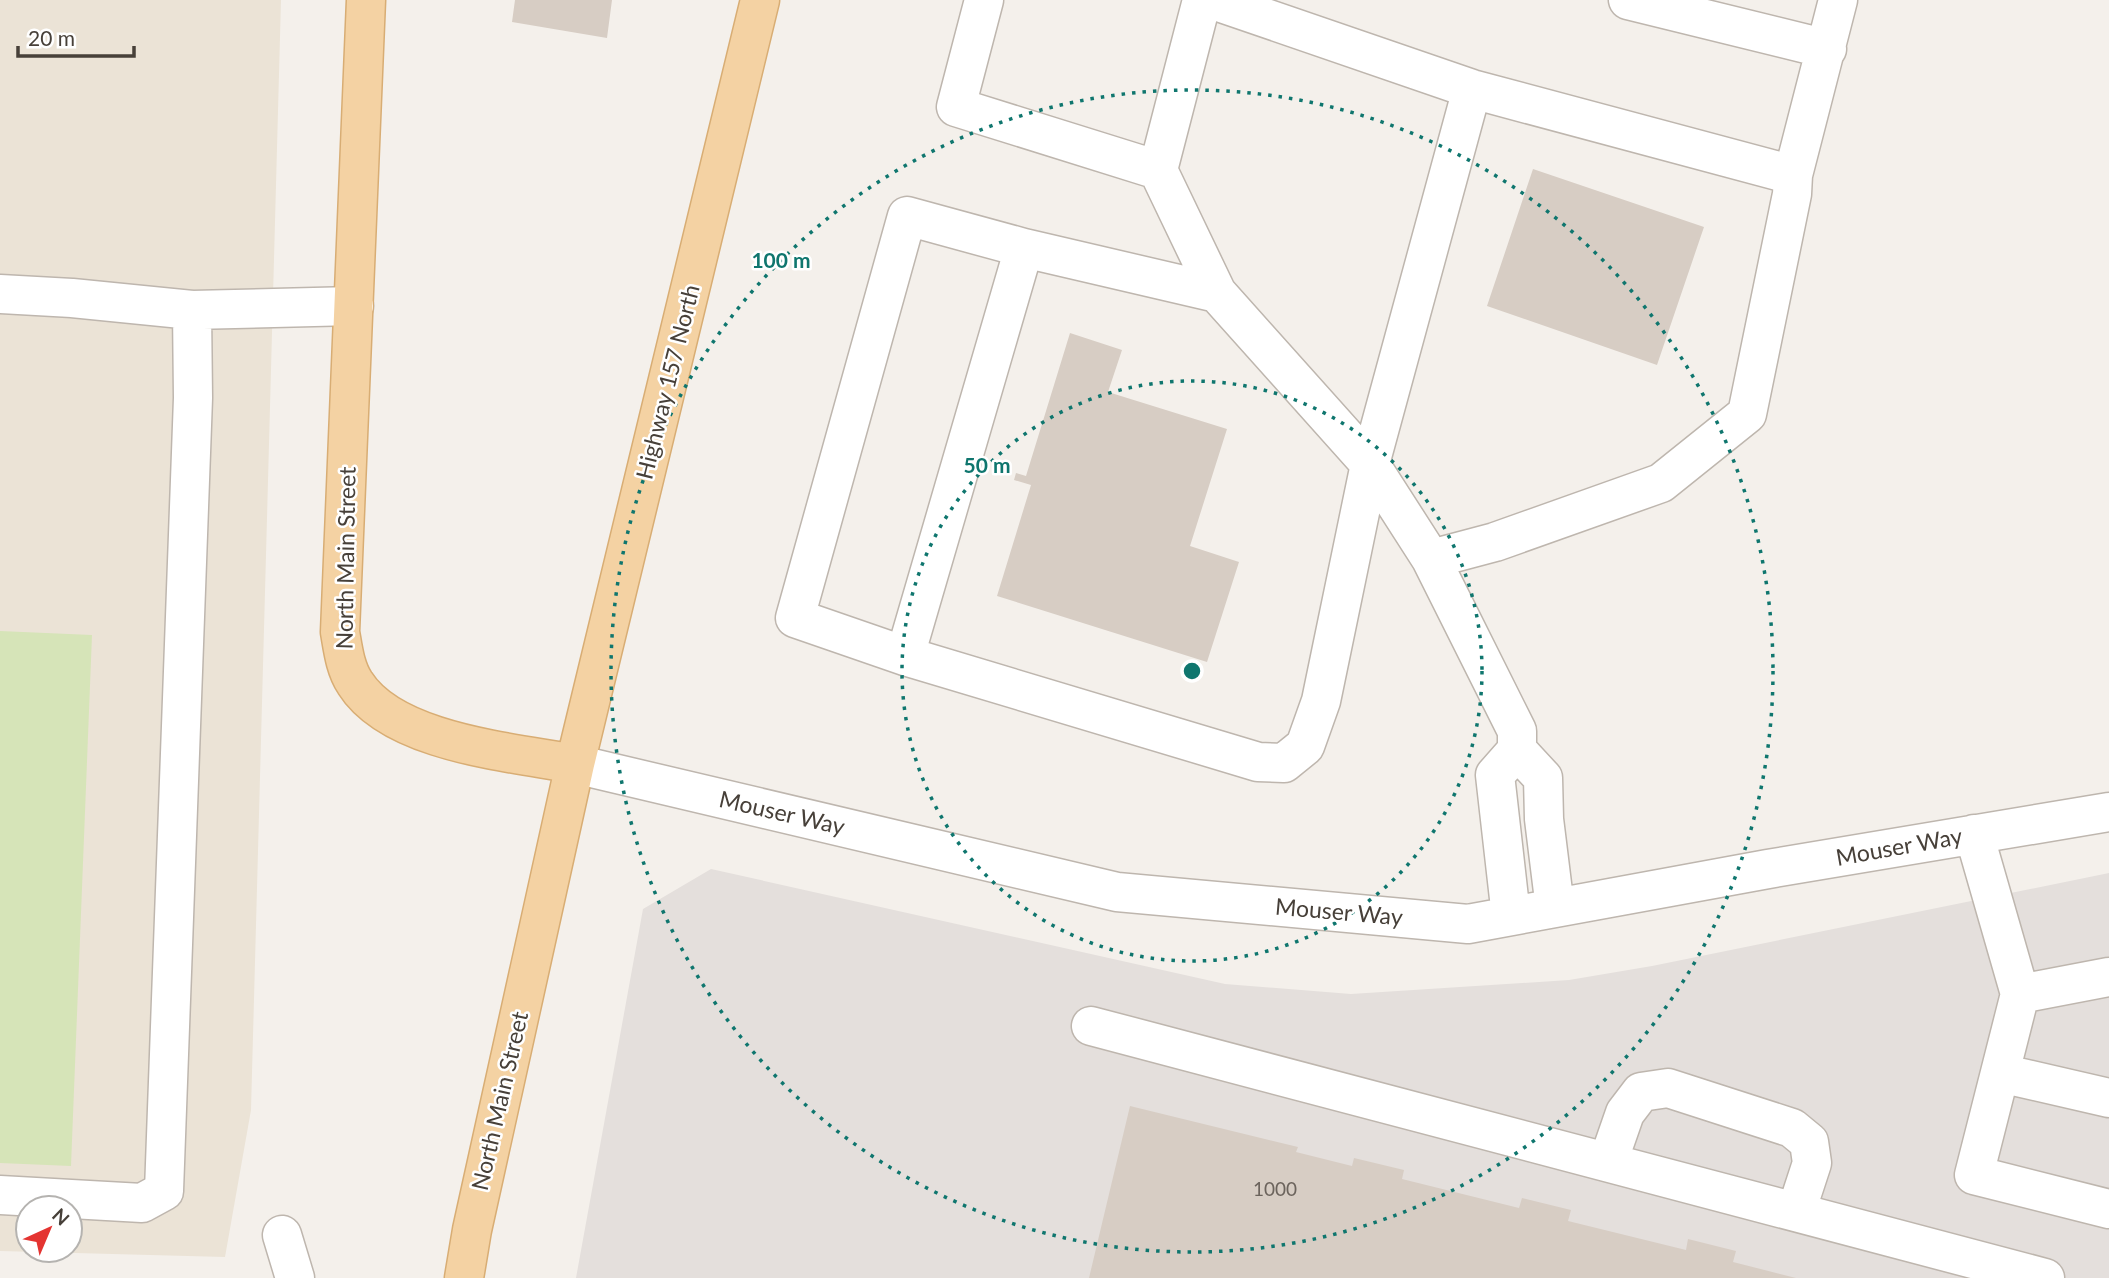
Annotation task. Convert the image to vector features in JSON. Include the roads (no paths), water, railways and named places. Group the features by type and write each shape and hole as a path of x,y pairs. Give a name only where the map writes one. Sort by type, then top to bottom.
{"main road":[{"name":"North Main Street","path":"366,0 340,632 344,660 355,683 371,702 394,719 419,731 471,745 575,764 472,1230 464,1278"},
{"name":"Highway 157 North","path":"575,764 760,0"}],"street":[{"path":"984,0 956,107 1158,170"},
{"path":"1202,0 1158,170 1217,293 1370,464 1432,558 1517,731 1517,750 1495,775 1511,916"},
{"path":"1213,0 1472,89 1793,176"},
{"path":"1628,0 1827,49"},
{"path":"1432,558 1496,542 1661,484 1747,414 1792,194 1793,176 1839,0"},
{"path":"1217,293 1024,248 907,216 795,618 905,656 1258,762 1284,763 1305,746 1321,701 1370,464 1472,89"},
{"path":"905,656 1024,248"},
{"path":"0,294 192,310 354,306"},
{"path":"0,1195 142,1203 164,1191 193,411 192,310"},
{"path":"1517,750 1543,778 1544,819 1555,908"},
{"name":"Mouser Way","path":"575,764 1117,892 1468,924 2109,812"},
{"path":"1974,834 2020,994 1973,1175 2109,1209"},
{"path":"2020,994 2109,977"},
{"path":"1091,1026 2045,1278"},
{"path":"2000,1073 2109,1098"},
{"path":"1608,1162 1625,1113 1641,1092 1668,1088 1792,1128 1809,1142 1812,1163 1796,1212"},
{"path":"282,1235 295,1278"}]}
